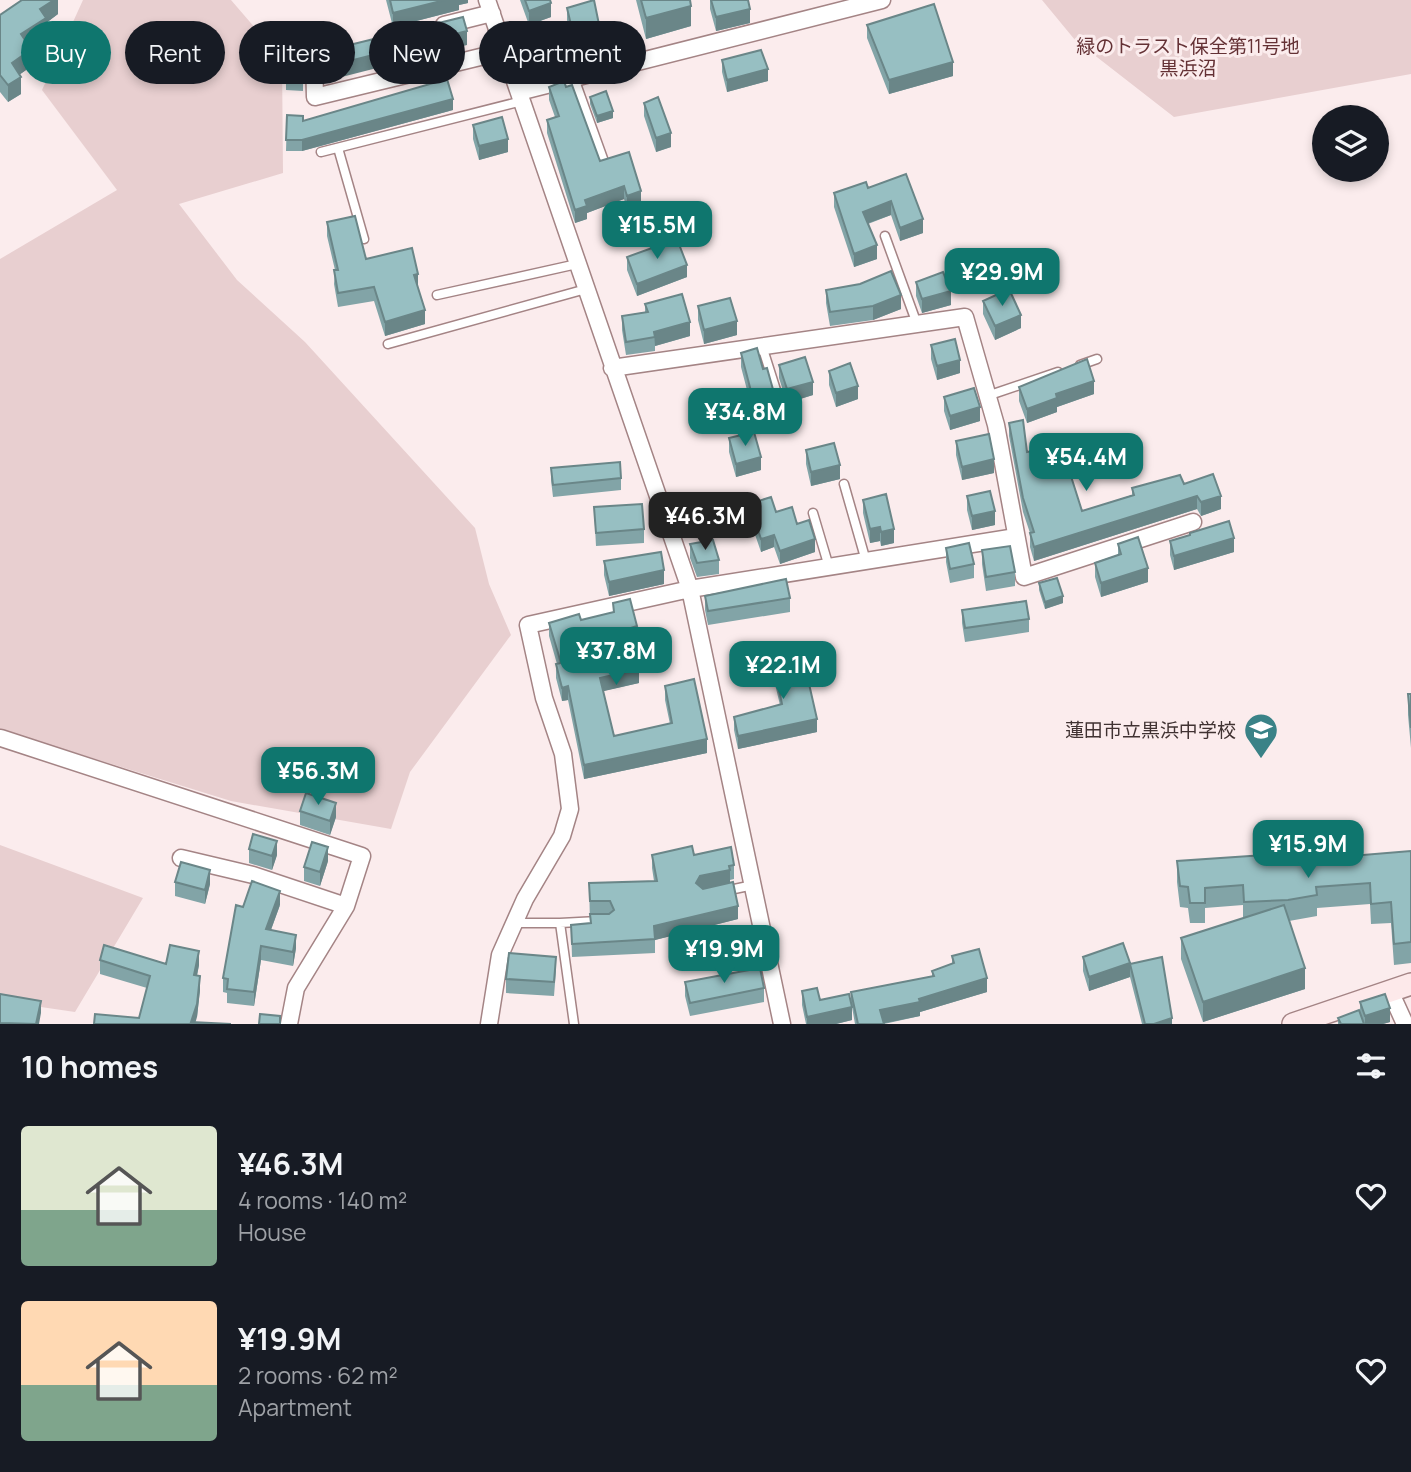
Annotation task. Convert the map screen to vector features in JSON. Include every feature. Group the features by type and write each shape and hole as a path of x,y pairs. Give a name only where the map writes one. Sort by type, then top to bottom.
{"main road":[{"path":"1293,1024 1411,984"}],"street":[{"path":"646,60 882,0"},
{"path":"448,21 490,6"},
{"path":"365,44 314,57 315,97 479,57"},
{"path":"517,84 690,589 782,1024"},
{"path":"521,96 556,84"},
{"path":"612,368 965,317 996,425 1024,577 1193,522"},
{"path":"489,1024 500,955 525,899 562,836 570,809 563,754 544,698 528,625 690,589 1016,537"},
{"path":"1,738 362,856 346,906 296,988 289,1024"},
{"path":"181,858 253,876 346,906"},
{"path":"1390,991 1405,1024"}],"lane":[{"path":"576,84 605,164"},
{"path":"321,152 521,96"},
{"path":"338,148 364,239"},
{"path":"885,236 917,324"},
{"path":"438,295 577,264"},
{"path":"387,344 586,289"},
{"path":"762,346 788,428"},
{"path":"987,396 1097,359"},
{"path":"844,484 866,561"},
{"path":"813,513 830,567"},
{"path":"714,893 753,885"},
{"path":"516,923 608,921"},
{"path":"560,923 574,1024"}],"green space":[{"path":"83,0 231,0 249,21 239,21 239,84 282,84 283,173 179,204 237,280 305,342 475,528 489,584 511,635 410,772 391,829 231,801 2,730 0,738 0,259 117,190 42,90 45,84 111,84 111,21 73,21"},
{"name":"緑のトラスト保全第11号地 黒浜沼","path":"1042,0 1411,0 1411,74 1174,117 1075,40"},
{"path":"0,845 143,898 75,1012 0,1001"}],"building":[{"path":"22,0 54,0 40,9 46,18 41,21 21,21 21,57 12,63 21,77 8,85 0,75 0,15"},
{"path":"390,0 445,0 393,13"},
{"path":"525,0 550,0 551,3 529,11"},
{"path":"594,0 598,21 570,21 567,8"},
{"path":"641,0 690,0 691,6 646,18"},
{"path":"711,0 748,0 750,9 716,17"},
{"path":"934,4 953,62 889,80 867,25"},
{"path":"463,17 464,21 447,21"},
{"path":"369,40 369,56 355,60 355,44"},
{"path":"761,50 768,69 727,80 722,60"},
{"path":"430,84 448,84 453,99 302,140 286,140 287,115 303,116 303,121"},
{"path":"556,84 565,84 566,87 572,85 600,161 629,152 641,191 627,196 624,186 585,200 587,206 575,210 547,120 559,116 549,87"},
{"path":"606,91 613,111 597,116 590,97"},
{"path":"658,97 671,133 656,138 644,103"},
{"path":"502,117 508,139 479,146 473,125"},
{"path":"906,174 923,219 900,228 891,201 863,212 877,245 854,254 834,193 866,182 868,188"},
{"path":"355,216 366,259 412,248 418,274 414,275 425,310 385,322 374,287 338,293 334,270 338,270 327,222"},
{"path":"677,239 687,265 637,284 627,257"},
{"path":"891,271 901,295 873,306 830,312 826,290 860,284"},
{"path":"943,272 951,291 922,299 916,282"},
{"path":"1009,289 1021,315 995,326 983,301"},
{"path":"682,294 690,322 654,332 655,337 626,342 622,316 648,312 645,304"},
{"path":"730,298 737,321 704,330 698,306"},
{"path":"955,339 960,360 937,366 931,345"},
{"path":"757,348 763,369 767,368 774,393 770,395 776,412 758,418 741,353"},
{"path":"805,357 813,382 787,389 779,365"},
{"path":"1087,359 1094,381 1056,394 1057,398 1027,409 1019,387"},
{"path":"850,363 858,386 836,393 829,371"},
{"path":"974,388 980,407 950,416 944,397"},
{"path":"1023,420 1027,452 1068,444 1073,470 1069,470 1082,511 1134,495 1132,488 1180,475 1184,484 1213,474 1221,496 1201,502 1197,496 1034,547 1030,533 1034,532 1023,498 1009,423"},
{"path":"754,432 761,457 736,464 729,438"},
{"path":"989,434 994,459 962,467 956,441"},
{"path":"834,443 840,465 811,472 806,450"},
{"path":"620,462 621,478 553,485 551,468"},
{"path":"990,491 995,511 972,516 967,496"},
{"path":"886,494 894,529 881,532 880,527 870,529 863,500"},
{"path":"771,497 776,512 792,507 797,524 809,520 815,539 780,551 774,535 761,539 749,504"},
{"path":"642,504 644,529 596,533 594,507"},
{"path":"1229,521 1234,538 1174,556 1170,541"},
{"path":"1138,537 1148,568 1101,583 1095,563 1121,554 1118,544"},
{"path":"713,540 719,560 697,563 690,544"},
{"path":"969,543 974,564 950,569 946,548"},
{"path":"1010,546 1015,572 986,577 982,550"},
{"path":"661,552 664,570 609,582 604,561"},
{"path":"1057,578 1063,596 1045,602 1039,583"},
{"path":"786,579 790,598 708,611 705,596"},
{"path":"630,599 637,626 631,628 639,669 600,678 614,736 672,723 665,686 694,679 707,739 584,765 568,686 562,688 556,664 561,663 549,623 579,614 581,620 614,612 613,603"},
{"path":"1026,601 1029,619 965,628 962,610"},
{"path":"802,653 817,719 738,736 734,717 782,704 775,671 783,669 780,658"},
{"path":"1408,694 1411,694 1411,728"},
{"path":"306,793 336,803 330,821 300,811"},
{"path":"253,834 277,841 272,856 249,849"},
{"path":"312,842 328,847 320,872 304,867"},
{"path":"692,846 694,855 731,847 734,865 729,866 730,870 700,876 696,883 703,889 733,882 738,906 654,926 655,939 572,944 571,925 591,923 590,914 609,914 614,910 610,901 590,901 589,883 657,881 652,855"},
{"path":"1411,851 1411,942 1394,944 1391,902 1371,904 1370,883 1316,887 1317,895 1288,900 1244,902 1243,885 1205,888 1205,903 1190,903 1188,887 1180,886 1177,861 1279,854 1279,862"},
{"path":"181,862 210,870 205,890 175,882"},
{"path":"252,881 280,891 266,929 296,935 293,952 261,946 254,992 227,989 228,979 223,978 236,905 243,907"},
{"path":"1284,905 1305,968 1203,1002 1181,938"},
{"path":"1123,943 1130,963 1089,977 1083,957"},
{"path":"104,945 166,964 170,945 199,951 194,975 200,976 197,1004 191,1022 231,1024 94,1024 95,1014 139,1018 150,976 100,960"},
{"path":"979,949 987,978 919,999 920,1002 880,1010 884,1024 858,1024 851,992 934,976 932,971 954,963 952,956"},
{"path":"509,953 556,957 554,982 506,979"},
{"path":"1162,957 1172,1018 1145,1024 1130,964"},
{"path":"760,968 764,988 690,1003 685,982"},
{"path":"817,988 820,1000 849,994 852,1007 807,1017 802,991"},
{"path":"0,994 41,1001 36,1024 0,1023"},
{"path":"1385,994 1390,1008 1365,1016 1360,1002"},
{"path":"1359,1010 1364,1024 1341,1024 1338,1018"},
{"path":"260,1014 280,1016 280,1024 259,1024"}],"place":[{"name":"蓮田市立黒浜中学校","path":"1261,760"}]}
